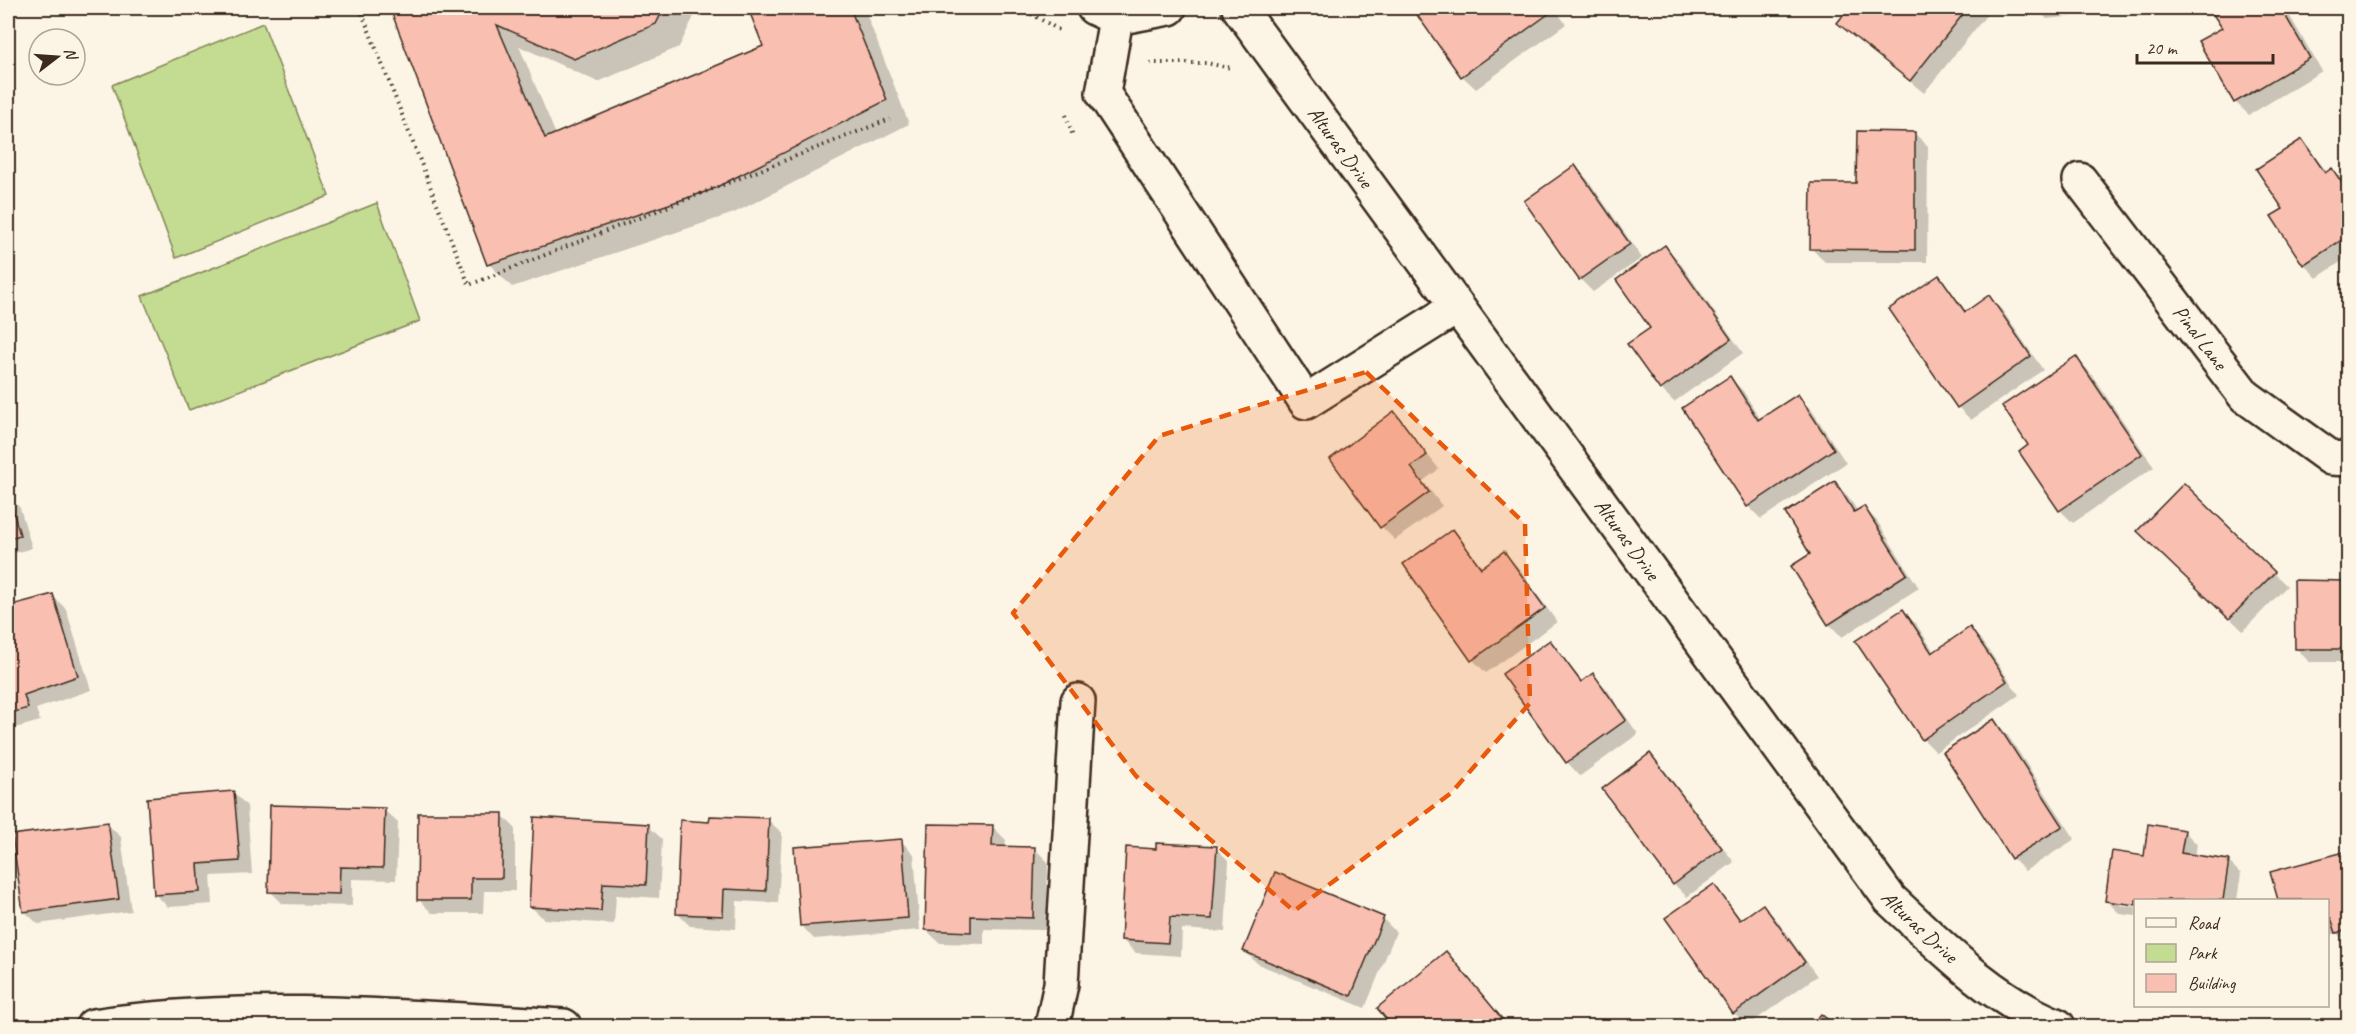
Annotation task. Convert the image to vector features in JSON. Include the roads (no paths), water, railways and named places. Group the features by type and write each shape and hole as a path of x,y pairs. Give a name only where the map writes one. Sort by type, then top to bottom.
{"street":[{"path":"1168,8 1105,13 1103,93 1306,402 1458,307"},
{"name":"Alturas Drive","path":"1239,8 1890,899 1955,960 2028,1014 2058,1026"},
{"name":"Pinal Lane","path":"2080,180 2246,396 2331,458 2349,459"},
{"path":"1052,1026 1061,984 1077,701"},
{"path":"93,1026 156,1017 360,1014 564,1026"}]}
